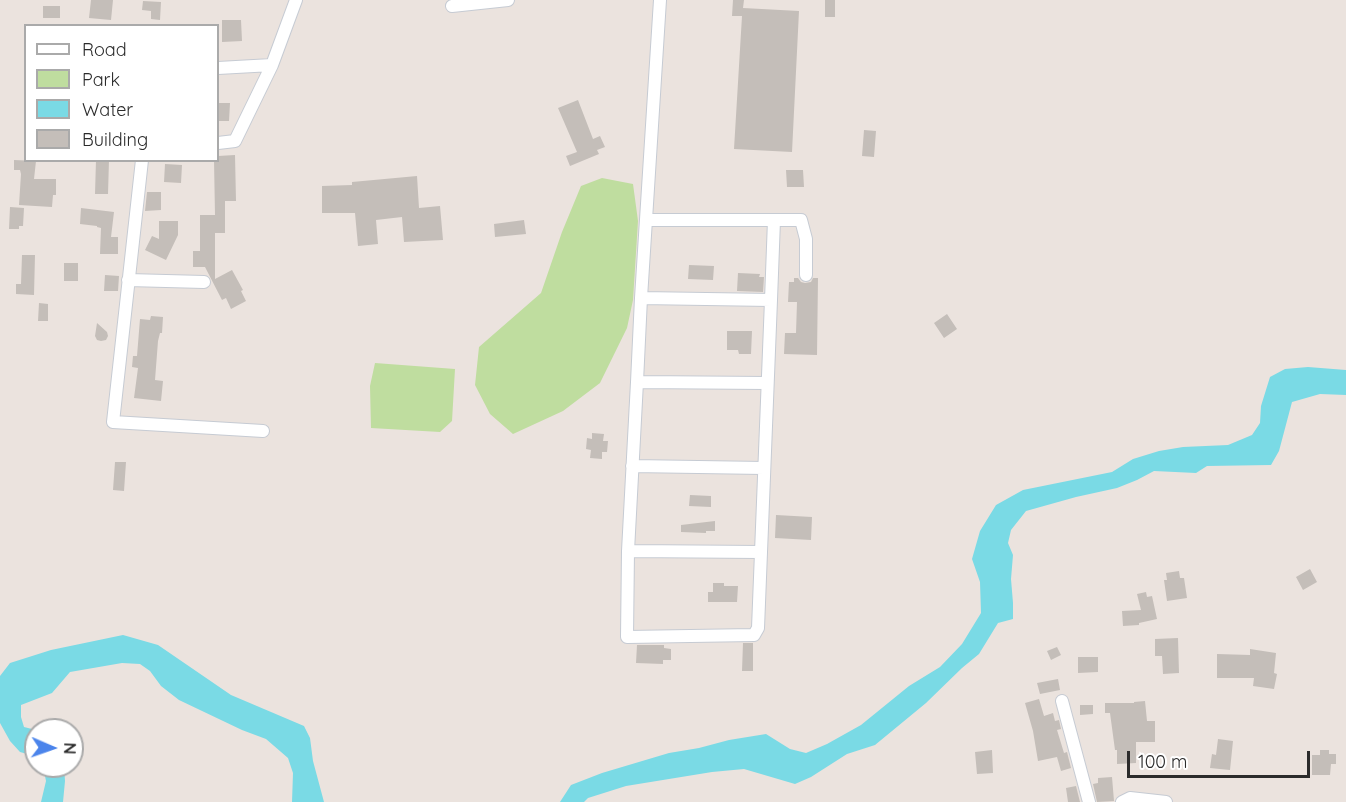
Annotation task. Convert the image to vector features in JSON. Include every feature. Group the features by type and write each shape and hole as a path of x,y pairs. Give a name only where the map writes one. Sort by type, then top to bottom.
{"street":[{"path":"219,143 235,141 272,65 296,0"},
{"path":"452,6 508,0"},
{"path":"660,0 632,466 627,637 754,635 758,628 774,219"},
{"path":"219,68 272,65"},
{"path":"141,162 113,422 263,430"},
{"path":"646,220 801,220 806,239 806,275"},
{"path":"128,280 204,282"},
{"path":"641,298 771,300"},
{"path":"637,382 767,382"},
{"path":"632,466 764,468"},
{"path":"628,551 761,552"},
{"path":"1062,701 1089,802"},
{"path":"1122,802 1130,798 1166,802"}],"green space":[{"path":"602,178 633,184 638,221 633,300 627,328 600,383 563,411 513,434 490,414 475,385 479,347 541,293 581,186"},
{"path":"375,363 455,369 452,421 440,432 371,428 370,386"}],"water":[{"path":"1308,367 1346,370 1346,395 1320,394 1292,402 1279,451 1271,465 1207,466 1196,473 1154,471 1117,488 1026,511 1011,530 1008,543 1013,555 1011,579 1013,619 998,623 979,654 926,703 875,745 847,754 811,777 795,784 744,769 626,786 588,798 584,802 560,802 571,785 669,753 766,734 790,749 806,753 861,725 909,686 940,667 962,644 981,613 980,582 972,559 980,531 996,505 1023,490 1112,472 1133,459 1159,451 1183,447 1228,445 1252,435 1260,423 1261,406 1270,377 1285,369"},
{"path":"123,635 158,645 231,695 304,726 310,738 313,761 324,802 292,802 293,773 288,758 266,739 179,700 161,686 150,671 140,664 122,663 70,672 52,693 21,705 24,753 20,752 10,741 0,723 0,676 10,663 51,650"},
{"path":"45,778 65,778 63,802 41,802"}],"building":[{"path":"91,0 113,0 111,20 89,18"},
{"path":"733,0 744,0 743,8 799,11 792,152 734,149 742,16 732,16"},
{"path":"825,0 835,0 835,17 825,17"},
{"path":"143,1 161,2 160,20 151,19 151,11 142,10"},
{"path":"43,6 60,6 60,18 43,18"},
{"path":"222,20 241,20 242,41 222,42"},
{"path":"578,100 593,139 600,136 605,147 597,150 599,154 570,166 566,156 577,152 558,108"},
{"path":"219,103 230,103 229,121 219,121"},
{"path":"864,130 876,131 874,157 862,156"},
{"path":"235,155 236,201 225,201 225,233 215,233 215,279 232,270 246,301 231,309 226,298 222,300 205,267 193,267 193,251 200,251 200,215 215,215 214,162 219,162 219,156"},
{"path":"14,160 36,162 34,179 56,179 56,195 53,195 52,207 19,205 21,174 20,170 14,170"},
{"path":"96,162 109,162 108,194 95,194"},
{"path":"165,164 182,165 181,183 164,182"},
{"path":"786,170 803,170 804,187 787,187"},
{"path":"417,176 419,208 440,206 443,240 404,242 402,217 376,220 378,244 358,246 355,213 322,213 322,186 352,185 352,182"},
{"path":"147,192 161,192 161,210 145,211"},
{"path":"10,207 24,208 23,226 19,226 19,229 9,229"},
{"path":"81,208 114,212 111,237 118,237 118,254 100,254 101,228 80,224"},
{"path":"524,220 526,234 495,237 494,224"},
{"path":"159,221 178,221 178,235 166,260 145,250 152,236 159,239"},
{"path":"22,255 35,255 34,295 16,294 16,284 21,284"},
{"path":"64,263 78,263 78,281 64,281"},
{"path":"689,265 714,266 713,280 688,279"},
{"path":"738,273 760,274 759,277 764,277 763,292 737,291"},
{"path":"105,275 119,276 118,291 104,291"},
{"path":"794,278 805,283 818,278 817,355 784,354 785,333 796,333 797,302 788,302 789,282 794,282"},
{"path":"39,303 48,304 48,321 38,321"},
{"path":"947,314 957,329 944,338 934,323"},
{"path":"151,316 163,317 162,333 158,341 155,380 163,381 161,401 134,398 138,368 132,367 133,356 137,356 140,319 150,320"},
{"path":"97,323 107,332 106,340 97,340 95,336"},
{"path":"727,331 752,331 751,354 739,354 738,350 727,350"},
{"path":"592,433 604,434 603,441 608,441 607,452 602,452 602,459 590,458 591,450 586,449 587,438 592,439"},
{"path":"115,462 126,462 124,491 113,490"},
{"path":"690,495 711,496 711,507 689,506"},
{"path":"776,515 812,517 811,540 775,538"},
{"path":"715,521 715,531 681,532 681,525"},
{"path":"1310,569 1317,582 1303,590 1296,577"},
{"path":"1179,571 1180,578 1184,578 1187,598 1167,601 1164,580 1167,580 1166,573"},
{"path":"713,583 738,586 737,602 708,602 708,592 713,592"},
{"path":"1146,592 1147,597 1152,596 1157,619 1139,623 1139,625 1123,626 1122,611 1141,610 1137,594"},
{"path":"1178,638 1179,673 1163,674 1162,656 1155,656 1155,639"},
{"path":"743,643 753,643 753,671 742,671"},
{"path":"637,645 664,645 664,648 671,649 671,660 663,660 663,664 636,663"},
{"path":"1057,647 1061,655 1051,660 1047,651"},
{"path":"1250,649 1276,653 1274,673 1277,674 1274,689 1253,686 1254,678 1217,678 1217,654 1250,655"},
{"path":"1078,657 1098,657 1098,672 1078,673"},
{"path":"1058,679 1060,690 1040,694 1037,683"},
{"path":"1039,699 1044,716 1053,713 1055,721 1059,720 1061,729 1057,730 1071,768 1061,771 1057,757 1038,761 1025,703"},
{"path":"1145,701 1147,721 1155,721 1155,742 1136,742 1136,763 1117,764 1117,750 1115,750 1110,713 1105,713 1105,703"},
{"path":"1080,705 1093,705 1093,714 1080,715"},
{"path":"1218,739 1233,741 1230,770 1210,768 1212,754 1216,755"},
{"path":"992,750 993,773 977,774 975,752"},
{"path":"1320,750 1329,750 1329,754 1336,754 1336,764 1331,764 1330,775 1312,775 1312,755 1320,755"},
{"path":"1112,777 1114,801 1097,802 1093,784 1098,783 1098,778"},
{"path":"1076,786 1080,802 1068,802 1066,788"}]}
